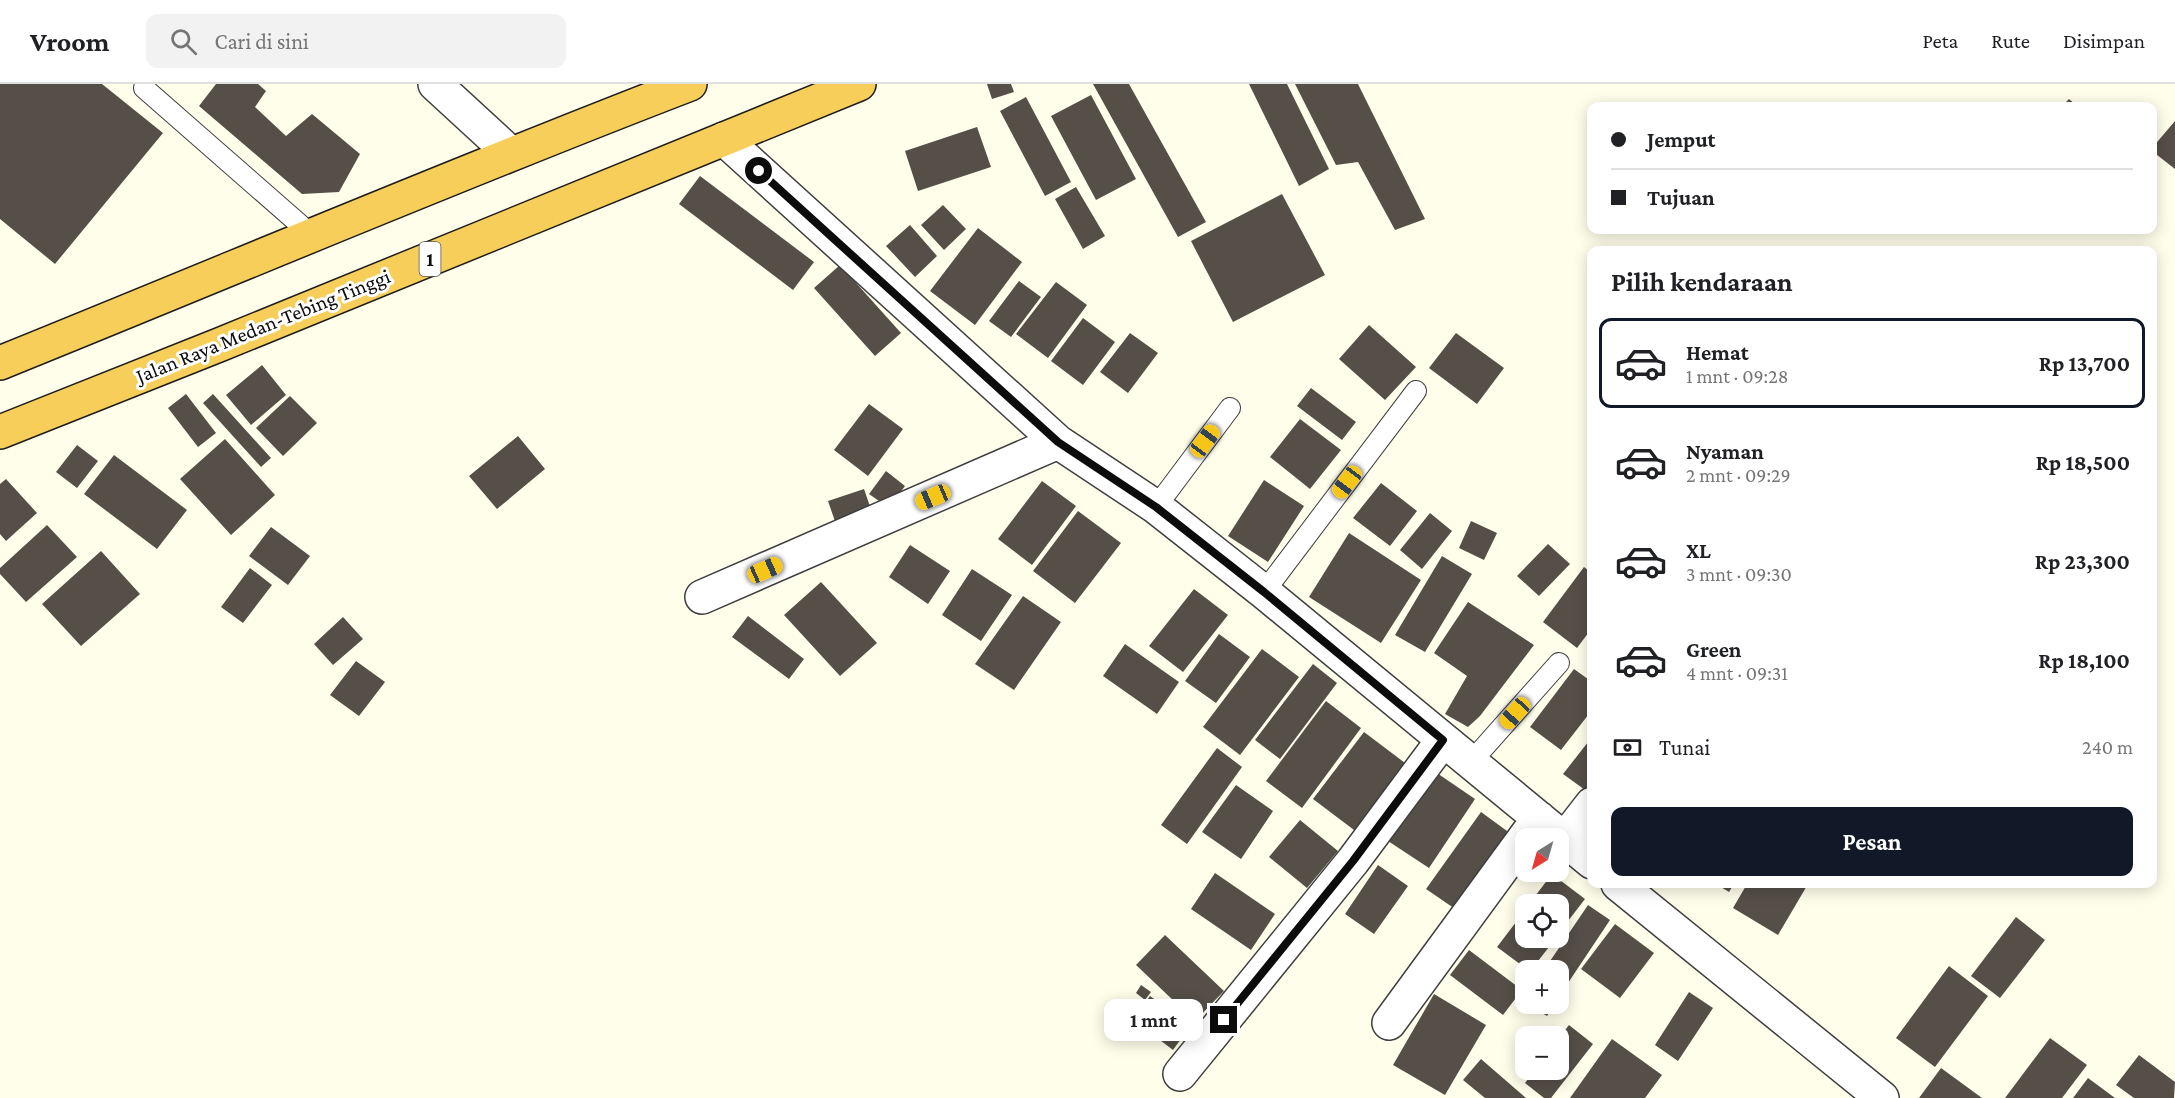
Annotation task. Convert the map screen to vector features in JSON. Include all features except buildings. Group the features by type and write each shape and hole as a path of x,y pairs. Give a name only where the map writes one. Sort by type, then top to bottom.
{"highway":[{"path":"0,363 510,153 690,84"},
{"name":"Jalan Raya Medan-Tebing Tinggi","path":"0,432 859,84"}],"street":[{"path":"435,84 510,153"},
{"path":"724,139 1058,442 1156,507 1264,592 1550,828"},
{"path":"702,597 1058,442"},
{"path":"1180,1074 1353,861 1443,740"},
{"path":"1569,834 1587,810"},
{"path":"1389,1023 1539,818"},
{"path":"1569,844 1587,858"},
{"path":"1623,888 1882,1098"}],"lane":[{"path":"144,88 313,236"},
{"path":"1264,592 1416,391"},
{"path":"1156,507 1230,408"},
{"path":"1471,762 1559,663"}],"route":[{"path":"759,171 1058,442 1156,507 1264,592 1443,740 1353,861 1224,1020"}]}
